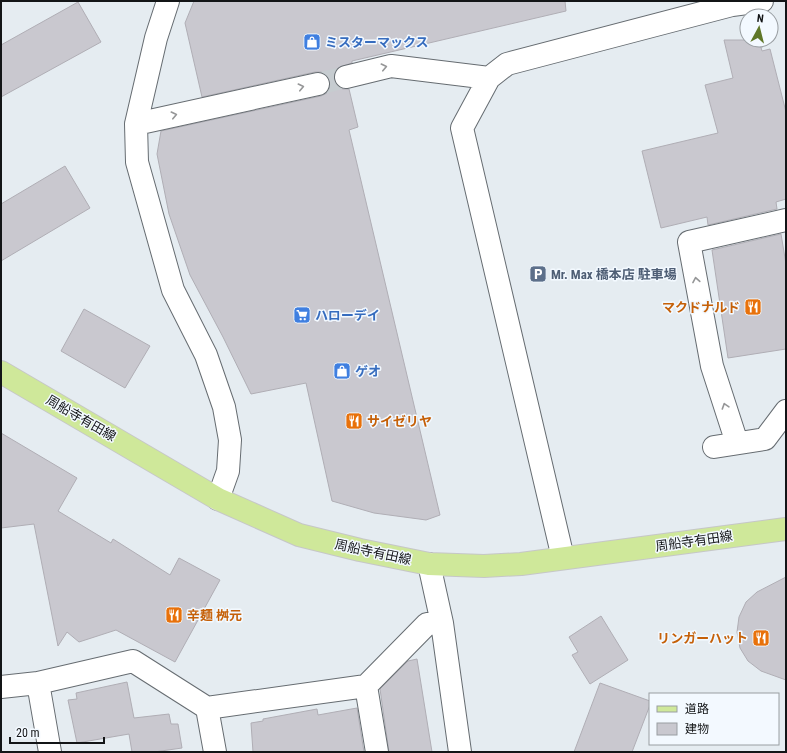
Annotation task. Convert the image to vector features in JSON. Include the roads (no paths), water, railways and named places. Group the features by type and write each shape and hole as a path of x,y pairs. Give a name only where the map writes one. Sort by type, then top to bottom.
{"main road":[{"name":"周船寺有田線","path":"1,372 218,499 300,535 360,550 429,564 521,564 786,529"}],"street":[{"path":"168,1 156,38 136,124 137,162 173,290 206,355 224,407 230,440 228,470 218,499"},
{"path":"563,558 462,128 489,78 507,64 731,3 762,1"},
{"path":"346,76 391,66 489,78"},
{"path":"136,124 318,84"},
{"path":"737,443 712,366 689,242 786,220"},
{"path":"714,446 765,438 786,411"},
{"path":"429,564 442,623 460,752"},
{"path":"1,687 38,683 133,662 207,708 366,686 427,624 442,623"},
{"path":"38,683 50,752"},
{"path":"366,686 377,752"},
{"path":"207,708 215,752"}],"tunnel":[{"path":"318,84 346,77"}],"place":[{"name":"ミスターマックス","path":"312,42"},
{"name":"Mr. Max 橋本店 駐車場","path":"538,274"},
{"name":"マクドナルド","path":"753,307"},
{"name":"ハローデイ","path":"302,315"},
{"name":"ゲオ","path":"342,371"},
{"name":"サイゼリヤ","path":"354,421"},
{"name":"辛麺 桝元","path":"174,615"},
{"name":"リンガーハット","path":"761,638"}]}
